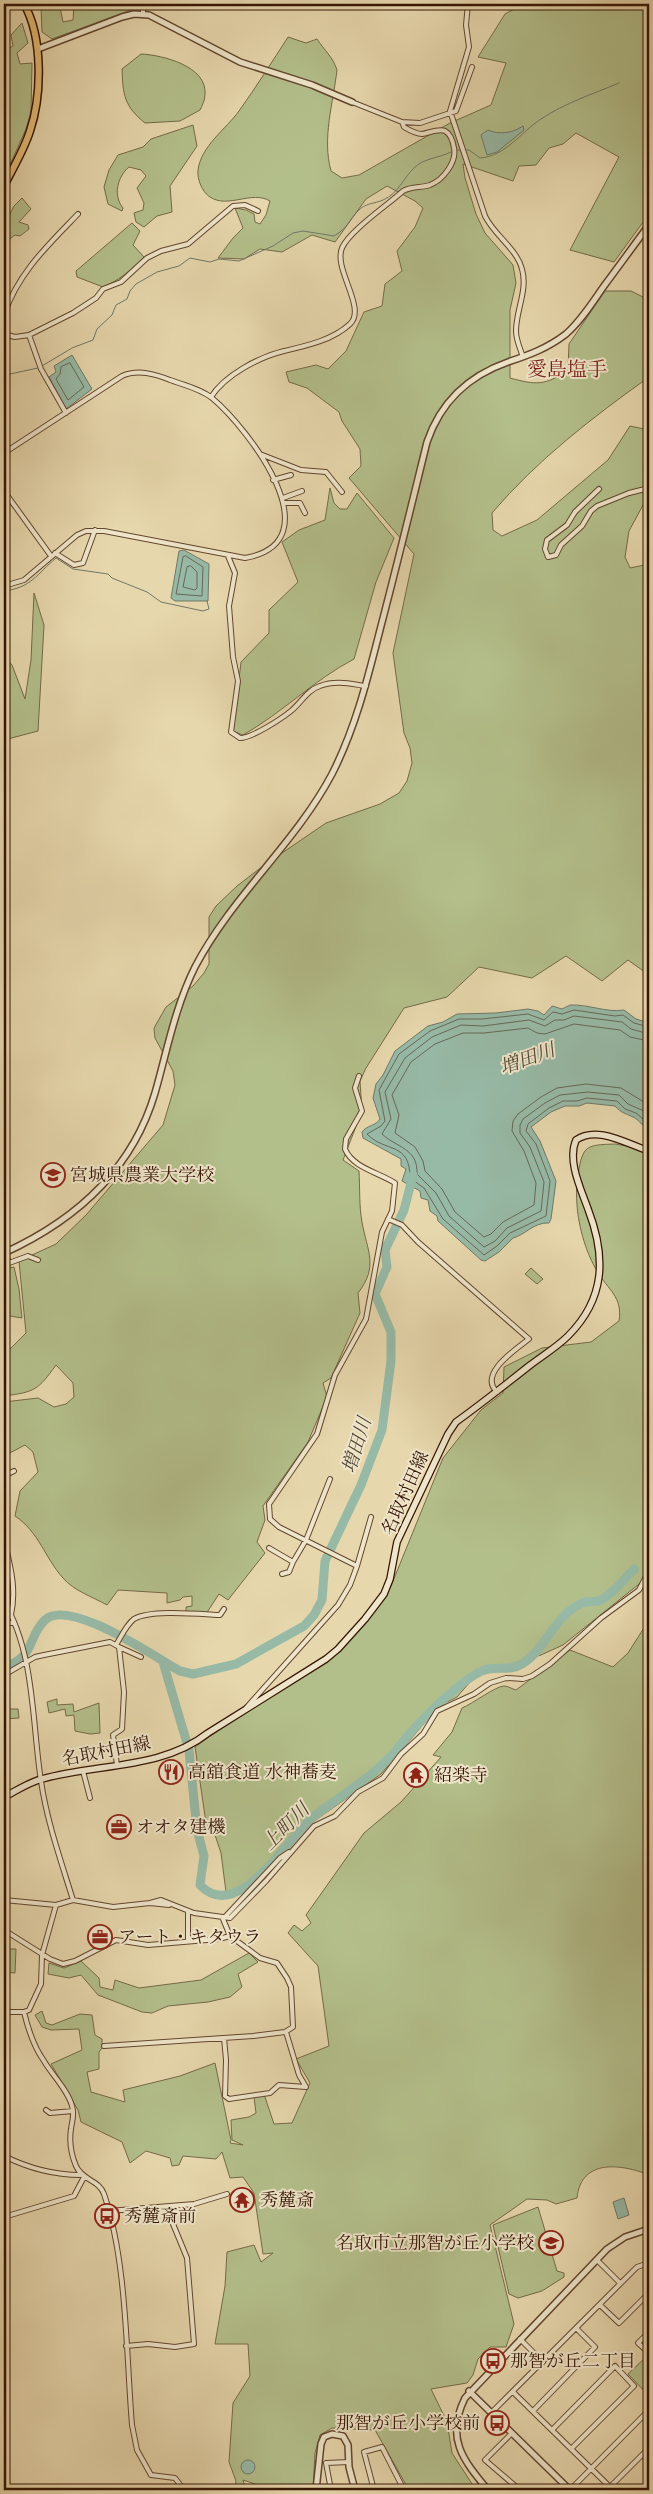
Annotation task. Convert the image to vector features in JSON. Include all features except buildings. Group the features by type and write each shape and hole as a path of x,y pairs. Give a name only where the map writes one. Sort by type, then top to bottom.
{"main road":[{"path":"4,186 31,130 36,102 38,48 32,19 24,4"},
{"name":"名取村田線","path":"4,1798 40,1779 152,1760 187,1748 338,1650 384,1594 390,1579 397,1542 448,1434 456,1422 568,1337 586,1316 596,1291 601,1256 598,1236 572,1156 576,1140 582,1136 596,1133 649,1151"}],"street":[{"path":"143,4 143,14"},
{"path":"468,4 466,25 469,47 450,111 473,182 491,228 514,254 522,268 524,283 516,329 523,357"},
{"path":"38,48 122,17 143,14 161,20 240,62 312,85 402,122 420,123 441,117 450,111 456,111 472,67"},
{"path":"211,397 216,389 253,364 276,354 318,342 350,324 354,318 354,306 342,265 342,248 349,238 403,191 411,187 427,186 435,183 448,169 455,156 452,138 447,132 442,130 420,134 404,127 402,122"},
{"path":"4,334 15,337 29,335 84,307 103,289 121,282 147,258 161,251 188,244 233,206 245,205 258,211"},
{"path":"4,314 18,282 31,263 78,214"},
{"path":"38,1260 28,1256 9,1263 4,1252 44,1233 75,1212 106,1182 122,1162 138,1134 154,1096 176,1014 190,978 214,934 308,813 322,792 351,732 366,686 390,595 427,442 438,415 452,396 467,382 482,373 550,345 575,325 649,225"},
{"path":"29,335 41,369 66,412"},
{"path":"4,453 122,376 134,373 156,375 211,397 238,423 260,454 283,498 287,517 285,527 276,544 257,556 245,558 95,530 77,535 24,580 4,586"},
{"path":"260,454 301,470 326,472 342,492"},
{"path":"273,480 291,476"},
{"path":"599,489 575,512 567,526 547,540 545,549 548,557 556,555 561,545 582,526 591,511 597,506 628,493 649,488"},
{"path":"4,491 53,555 74,565 83,563 95,530"},
{"path":"283,498 302,492"},
{"path":"285,503 300,503 305,513"},
{"path":"228,556 235,574 229,606 233,657 238,681 231,732 240,738 254,734 291,711 308,693 320,685 344,682 366,686"},
{"path":"357,1566 272,1522 268,1512 269,1504 317,1434 335,1375 366,1319 379,1245 394,1200 395,1183 379,1173 356,1164 350,1159 345,1149 346,1139 362,1111 355,1088 355,1083 360,1076"},
{"path":"388,1219 402,1224 418,1242 529,1338 494,1370 491,1378 493,1388 497,1392"},
{"path":"4,1476 14,1472"},
{"path":"282,1574 289,1572 306,1540 330,1479"},
{"path":"246,1708 338,1605 350,1585 371,1516"},
{"path":"4,1538 14,1581 14,1603 11,1616"},
{"path":"269,1548 293,1562"},
{"path":"4,1900 56,1905 73,1900 113,1907 161,1900 188,1911 230,1918 314,1826 335,1816 358,1792 383,1778 401,1754 423,1734 437,1712 474,1694 490,1683 506,1678 523,1679 532,1676 550,1664 601,1618 639,1590 649,1571"},
{"path":"4,1602 11,1616 22,1649 32,1698 40,1779 45,1806 73,1900"},
{"path":"117,1765 113,1735 122,1729 124,1692 117,1645 123,1633 134,1619 155,1613 220,1614 224,1609"},
{"path":"4,1623 13,1623"},
{"path":"4,1675 35,1657 110,1642 141,1657"},
{"path":"83,1771 90,1798"},
{"path":"4,2012 24,2012 29,2010 41,1984 42,1955 56,1905"},
{"path":"188,1911 188,1941"},
{"path":"104,2046 286,2032 293,2027 295,2023 291,1987 287,1978 276,1963 260,1958 230,1936 223,1918"},
{"path":"4,1930 42,1955 63,1964 75,1961 116,1940 148,1945 219,1939 230,1936"},
{"path":"24,2012 27,2026 42,2060 68,2096 73,2111 70,2141 76,2167 82,2176"},
{"path":"224,2038 226,2060 225,2096 229,2099 270,2093 279,2085 306,2087 299,2076 286,2032"},
{"path":"46,2110 50,2113 73,2111"},
{"path":"4,2156 21,2165 53,2173 82,2176 98,2184 104,2192 119,2257 132,2425 137,2450 151,2475 175,2478 184,2490"},
{"path":"4,2217 74,2196 82,2176"},
{"path":"109,2211 194,2204 227,2194"},
{"path":"126,2346 148,2344 175,2347 194,2344 187,2258 166,2207"},
{"path":"488,2490 464,2461 457,2444 457,2419 460,2407 469,2391 597,2260 620,2240 649,2229"},
{"path":"597,2260 620,2283"},
{"path":"491,2413 620,2283 637,2267 649,2263"},
{"path":"600,2305 619,2322 649,2293"},
{"path":"533,2411 595,2347 576,2328"},
{"path":"649,2332 638,2342 649,2353"},
{"path":"520,2339 543,2362"},
{"path":"552,2430 615,2366 634,2386 572,2449"},
{"path":"469,2391 570,2490 649,2410"},
{"path":"513,2392 610,2487 649,2448"},
{"path":"512,2433 485,2460 520,2490"},
{"path":"316,2490 320,2444 324,2437 332,2434 342,2436 348,2445 348,2462 355,2490"},
{"path":"374,2490 364,2452 382,2447 404,2490"},
{"path":"643,2454 649,2461"},
{"path":"331,2490 326,2464 348,2462"}],"green space":[{"path":"56,4 60,7 63,22 73,20 74,4 130,4 131,10 52,39 42,32 41,7"},
{"path":"163,4 195,4 179,10 166,7"},
{"path":"513,4 649,4 649,214 614,262 570,250 619,157 576,133 563,144 549,148 536,165 519,166 513,181 463,164 465,178 476,214 485,233 513,265 516,283 510,310 510,378 540,383 553,379 568,370 569,344 605,291 631,291 649,300 649,377 566,440 528,475 492,513 493,530 502,536 537,520 608,460 630,426 649,430 649,494 629,531 625,557 630,568 649,564 649,975 628,960 602,981 566,956 532,978 479,967 447,997 404,1008 366,1068 360,1081 362,1111 343,1160 359,1171 361,1216 370,1258 368,1275 358,1293 360,1313 331,1378 323,1383 327,1397 308,1442 263,1506 265,1520 257,1542 265,1553 228,1600 219,1594 206,1614 186,1613 186,1607 192,1606 192,1596 167,1603 167,1593 118,1590 107,1605 67,1583 36,1537 15,1516 20,1491 38,1472 33,1452 25,1445 4,1456 4,1402 38,1398 54,1407 66,1404 74,1397 73,1383 56,1365 45,1380 35,1388 23,1393 4,1396 4,1355 26,1333 19,1261 56,1244 86,1215 163,1125 175,1085 173,1071 155,1038 154,1028 166,1007 193,986 209,964 209,917 216,906 237,886 263,866 326,823 380,804 399,793 407,781 412,763 410,748 404,733 393,653 414,554 349,478 361,466 360,449 342,421 339,412 307,388 289,382 286,372 316,365 328,369 346,351 364,312 382,306 385,284 402,271 397,251 415,227 423,208 415,201 387,186 366,199 335,242 312,235 282,252 260,249 244,259 218,258 243,228 235,208 254,214 255,222 260,224 266,215 270,201 256,197 224,201 210,197 202,189 199,181 198,170 200,161 209,146 239,111 288,37 306,43 317,39 331,57 337,70 328,134 331,171 342,178 359,175 450,123 491,105 506,63 478,57 505,14 516,8"},
{"path":"22,23 28,43 17,53 20,64 32,63 31,112 26,129 4,178 4,51 13,46 11,35"},
{"path":"141,54 160,57 182,64 199,76 204,85 205,95 200,110 180,121 145,123 138,117 129,105 124,93 122,69"},
{"path":"193,125 197,146 170,186 172,212 157,216 144,227 136,222 134,213 143,210 144,203 137,188 146,176 141,170 129,167 119,181 117,192 123,208 122,211 108,204 104,187 109,170 118,155 143,147 151,139"},
{"path":"22,198 31,209 19,222 28,225 29,229 20,236 15,235 4,243 4,218 8,218 14,206"},
{"path":"132,223 140,231 133,245 144,257 139,262 120,278 103,287 77,277 76,271"},
{"path":"330,488 334,503 340,509 347,509 357,493 394,538 376,582 354,659 339,667 243,735 233,731 241,662 269,633 269,610 298,582 282,542 299,530 325,520"},
{"path":"34,593 44,625 38,731 4,740 4,656 12,665 25,699 31,660"},
{"path":"615,1144 649,1150 649,1576 563,1645 541,1655 476,1675 457,1697 439,1706 381,1774 310,1824 243,1887 226,1892 221,1853 215,1835 206,1823 195,1747 254,1705 334,1656 367,1619 391,1586 443,1458 481,1410 503,1393 504,1367 542,1348 591,1342 619,1321 620,1313 617,1300 601,1278 587,1249 580,1224 577,1198 578,1174 584,1152 592,1146"},
{"path":"14,1267 19,1289 22,1318 4,1315 4,1269"},
{"path":"531,1268 543,1279 537,1284 525,1274"},
{"path":"649,1620 649,2175 627,2168 604,2167 594,2170 586,2176 580,2185 577,2198 556,2204 547,2200 527,2199 490,2225 514,2324 506,2347 490,2347 478,2359 473,2375 467,2383 431,2389 447,2422 452,2453 476,2490 409,2490 375,2430 332,2428 320,2435 315,2453 313,2490 255,2490 255,2484 243,2480 246,2490 237,2490 235,2488 236,2481 229,2462 233,2403 250,2376 248,2344 215,2344 225,2286 227,2252 254,2245 261,2262 273,2253 263,2254 254,2193 243,2177 230,2178 222,2152 216,2159 183,2156 179,2165 172,2166 170,2158 146,2151 130,2163 122,2142 81,2122 78,2110 51,2064 82,2050 79,2029 51,2030 42,2027 35,2015 42,2011 46,2023 52,2025 80,2014 92,2015 95,2035 102,2039 102,2048 99,2052 99,2069 87,2072 91,2092 125,2102 123,2090 180,2076 215,2063 231,2140 230,2143 243,2145 232,2140 231,2120 249,2117 256,2113 254,2097 264,2094 274,2124 292,2123 310,2083 296,2059 329,2046 318,1966 288,1933 294,1925 302,1931 311,1923 306,1915 364,1833 401,1802 441,1757 433,1755 452,1732 462,1708 500,1687 506,1686 516,1690 570,1650 613,1667 628,1653"},
{"path":"57,1699 57,1705 73,1704 74,1712 99,1703 100,1733 90,1734 75,1731 74,1715 66,1716 65,1709 49,1713 47,1702"},
{"path":"4,1709 18,1709 19,1718 4,1719"},
{"path":"4,1949 16,1949 15,1973 4,1972"},
{"path":"249,1953 258,1962 238,1974 242,1987 230,1997 208,2002 168,2006 152,2013 142,2012 98,1995 81,1975 69,1978 48,1974 49,1963 64,1968 81,1961 99,1978 100,1987 113,1990 115,1980 139,1988 201,1980"},
{"path":"538,2207 557,2271 564,2273 564,2277 542,2291 518,2298 509,2294 493,2225"},
{"path":"649,2356 649,2396 628,2374"}],"water":[{"path":"523,126 524,130 497,152 487,155 481,135 488,130 506,132"},
{"path":"72,355 92,389 66,409 49,377 56,372 54,366"},
{"path":"184,550 209,564 208,601 175,601 171,598 179,551"},
{"path":"570,1005 618,1011 624,1010 636,1019 649,1023 649,1129 635,1118 621,1112 615,1106 587,1103 579,1106 565,1106 551,1112 531,1127 540,1141 556,1181 551,1219 549,1223 539,1224 513,1238 499,1252 485,1261 481,1260 438,1221 437,1216 430,1211 428,1200 421,1198 420,1191 402,1181 406,1169 401,1166 401,1159 363,1138 362,1132 380,1119 373,1098 376,1084 383,1075 395,1051 428,1026 443,1022 457,1014 496,1013 528,1009 538,1011 544,1015 552,1006 562,1009"},
{"path":"624,2198 629,2215 618,2219 613,2202"},
{"path":"248,2460 253,2462 255,2467 253,2472 248,2474 243,2472 241,2467 243,2462"}],"waterway":[{"path":"457,150 469,150 480,158 498,153 550,113 619,83"},
{"path":"42,366 72,348 93,340 97,329 112,315 116,305 127,299 130,291 136,284 157,272 179,266 190,258 210,262 219,259 239,261 273,246 293,233 303,231 334,236 346,227 361,208 383,200 393,193 419,164 451,152"},
{"path":"4,378 10,374 38,368"},
{"path":"4,591 21,587 38,575 56,558 73,569 108,574 112,578 147,592 161,602 203,611 209,609 207,601"},
{"name":"増田川","path":"4,1667 21,1658 30,1646 39,1626 45,1620 57,1615 73,1616 92,1623 133,1643 180,1671 193,1674 236,1664 304,1626 314,1615 322,1600 325,1561 361,1485 382,1430 391,1361 391,1332 375,1294 387,1267 385,1250 404,1210 413,1175"},
{"name":"上町川","path":"163,1662 189,1750 197,1830 204,1856 200,1885 215,1894 230,1894 246,1887 276,1859 312,1818 367,1778 388,1759 426,1716 458,1686 482,1671 494,1668 517,1667 522,1664 535,1654 567,1613 576,1606 586,1602 599,1601 614,1590 634,1569"}],"place":[{"name":"宮城県農業大学校","path":"53,1175"},
{"name":"高舘食道 水神蕎麦","path":"171,1772"},
{"name":"紹楽寺","path":"416,1775"},
{"name":"オオタ建機","path":"119,1827"},
{"name":"アート・キタウラ","path":"100,1937"},
{"name":"秀麓斎","path":"242,2200"},
{"name":"秀麓斎前","path":"107,2216"},
{"name":"名取市立那智が丘小学校","path":"551,2243"},
{"name":"那智が丘二丁目","path":"493,2361"},
{"name":"那智が丘小学校前","path":"497,2423"}],"district":[{"name":"愛島塩手","path":"567,369"}]}
